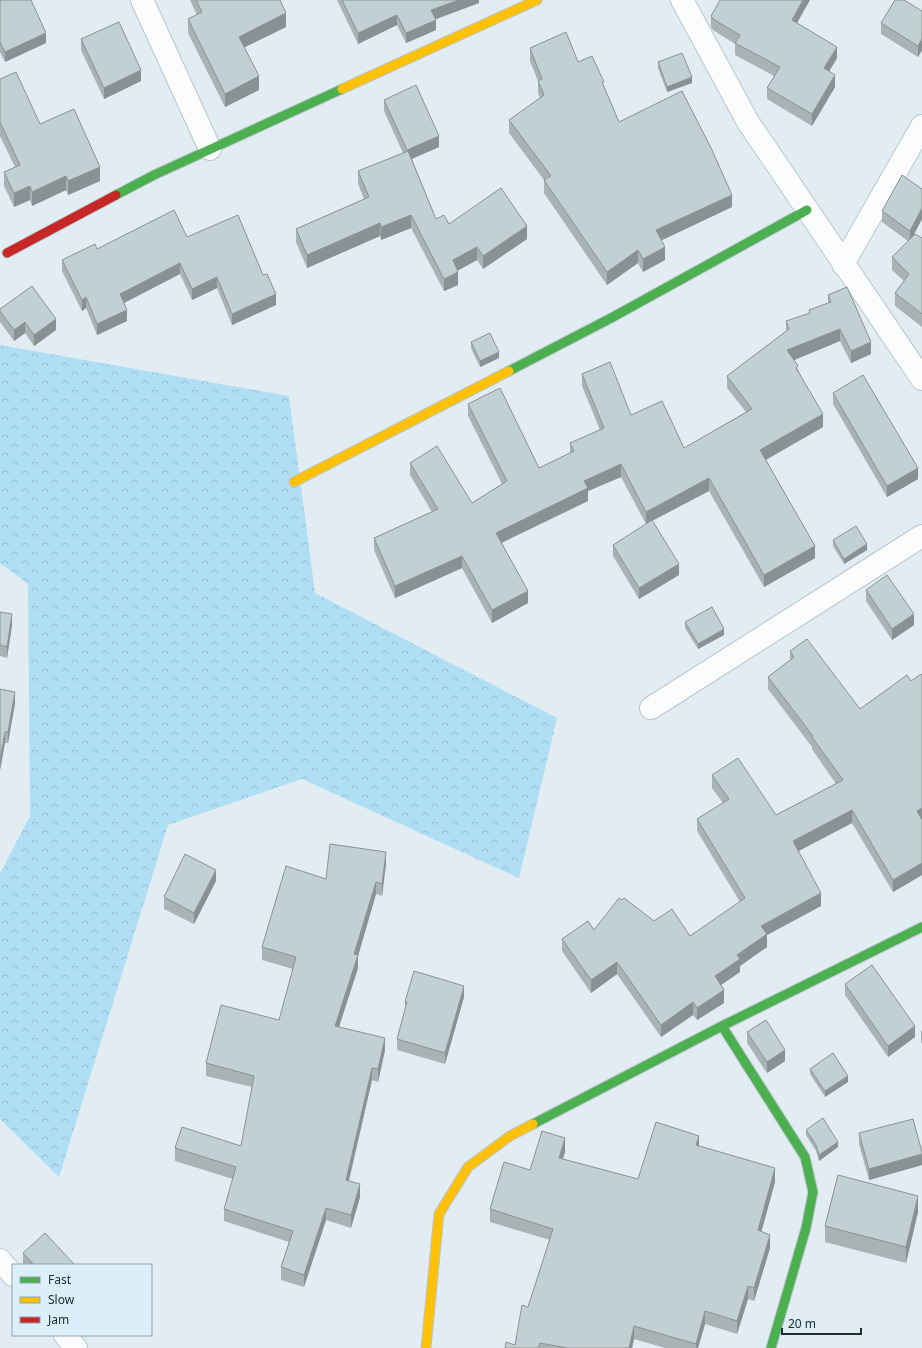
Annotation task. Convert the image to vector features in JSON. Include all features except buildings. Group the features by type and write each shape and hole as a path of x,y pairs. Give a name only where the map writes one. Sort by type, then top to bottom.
{"street":[{"path":"142,0 210,149"},
{"path":"7,253 154,175 537,0"},
{"path":"682,0 748,122 922,379"},
{"path":"844,264 922,126"},
{"path":"294,482 613,318 807,210"},
{"path":"651,708 922,536"},
{"path":"426,1348 439,1214 468,1166 510,1136 722,1026 922,927"},
{"path":"722,1026 805,1157 813,1192 806,1228 771,1348"},
{"path":"0,1260 12,1274"},
{"path":"66,1336 76,1348"}],"green space":[{"path":"0,345 289,396 315,593 557,718 519,878 302,779 168,825 59,1177 0,1119 0,874 30,816 28,584 0,563"}],"traffic: fast":[{"path":"116,195 154,175 342,89"},
{"path":"509,371 613,317 807,210"},
{"path":"533,1124 722,1026 922,927"},
{"path":"722,1026 805,1157 813,1192 806,1228 771,1348"}],"traffic: slow":[{"path":"342,89 537,0"},
{"path":"294,482 509,371"},
{"path":"426,1348 439,1214 468,1167 510,1136 533,1124"}],"traffic: jam":[{"path":"7,253 116,195"}]}
